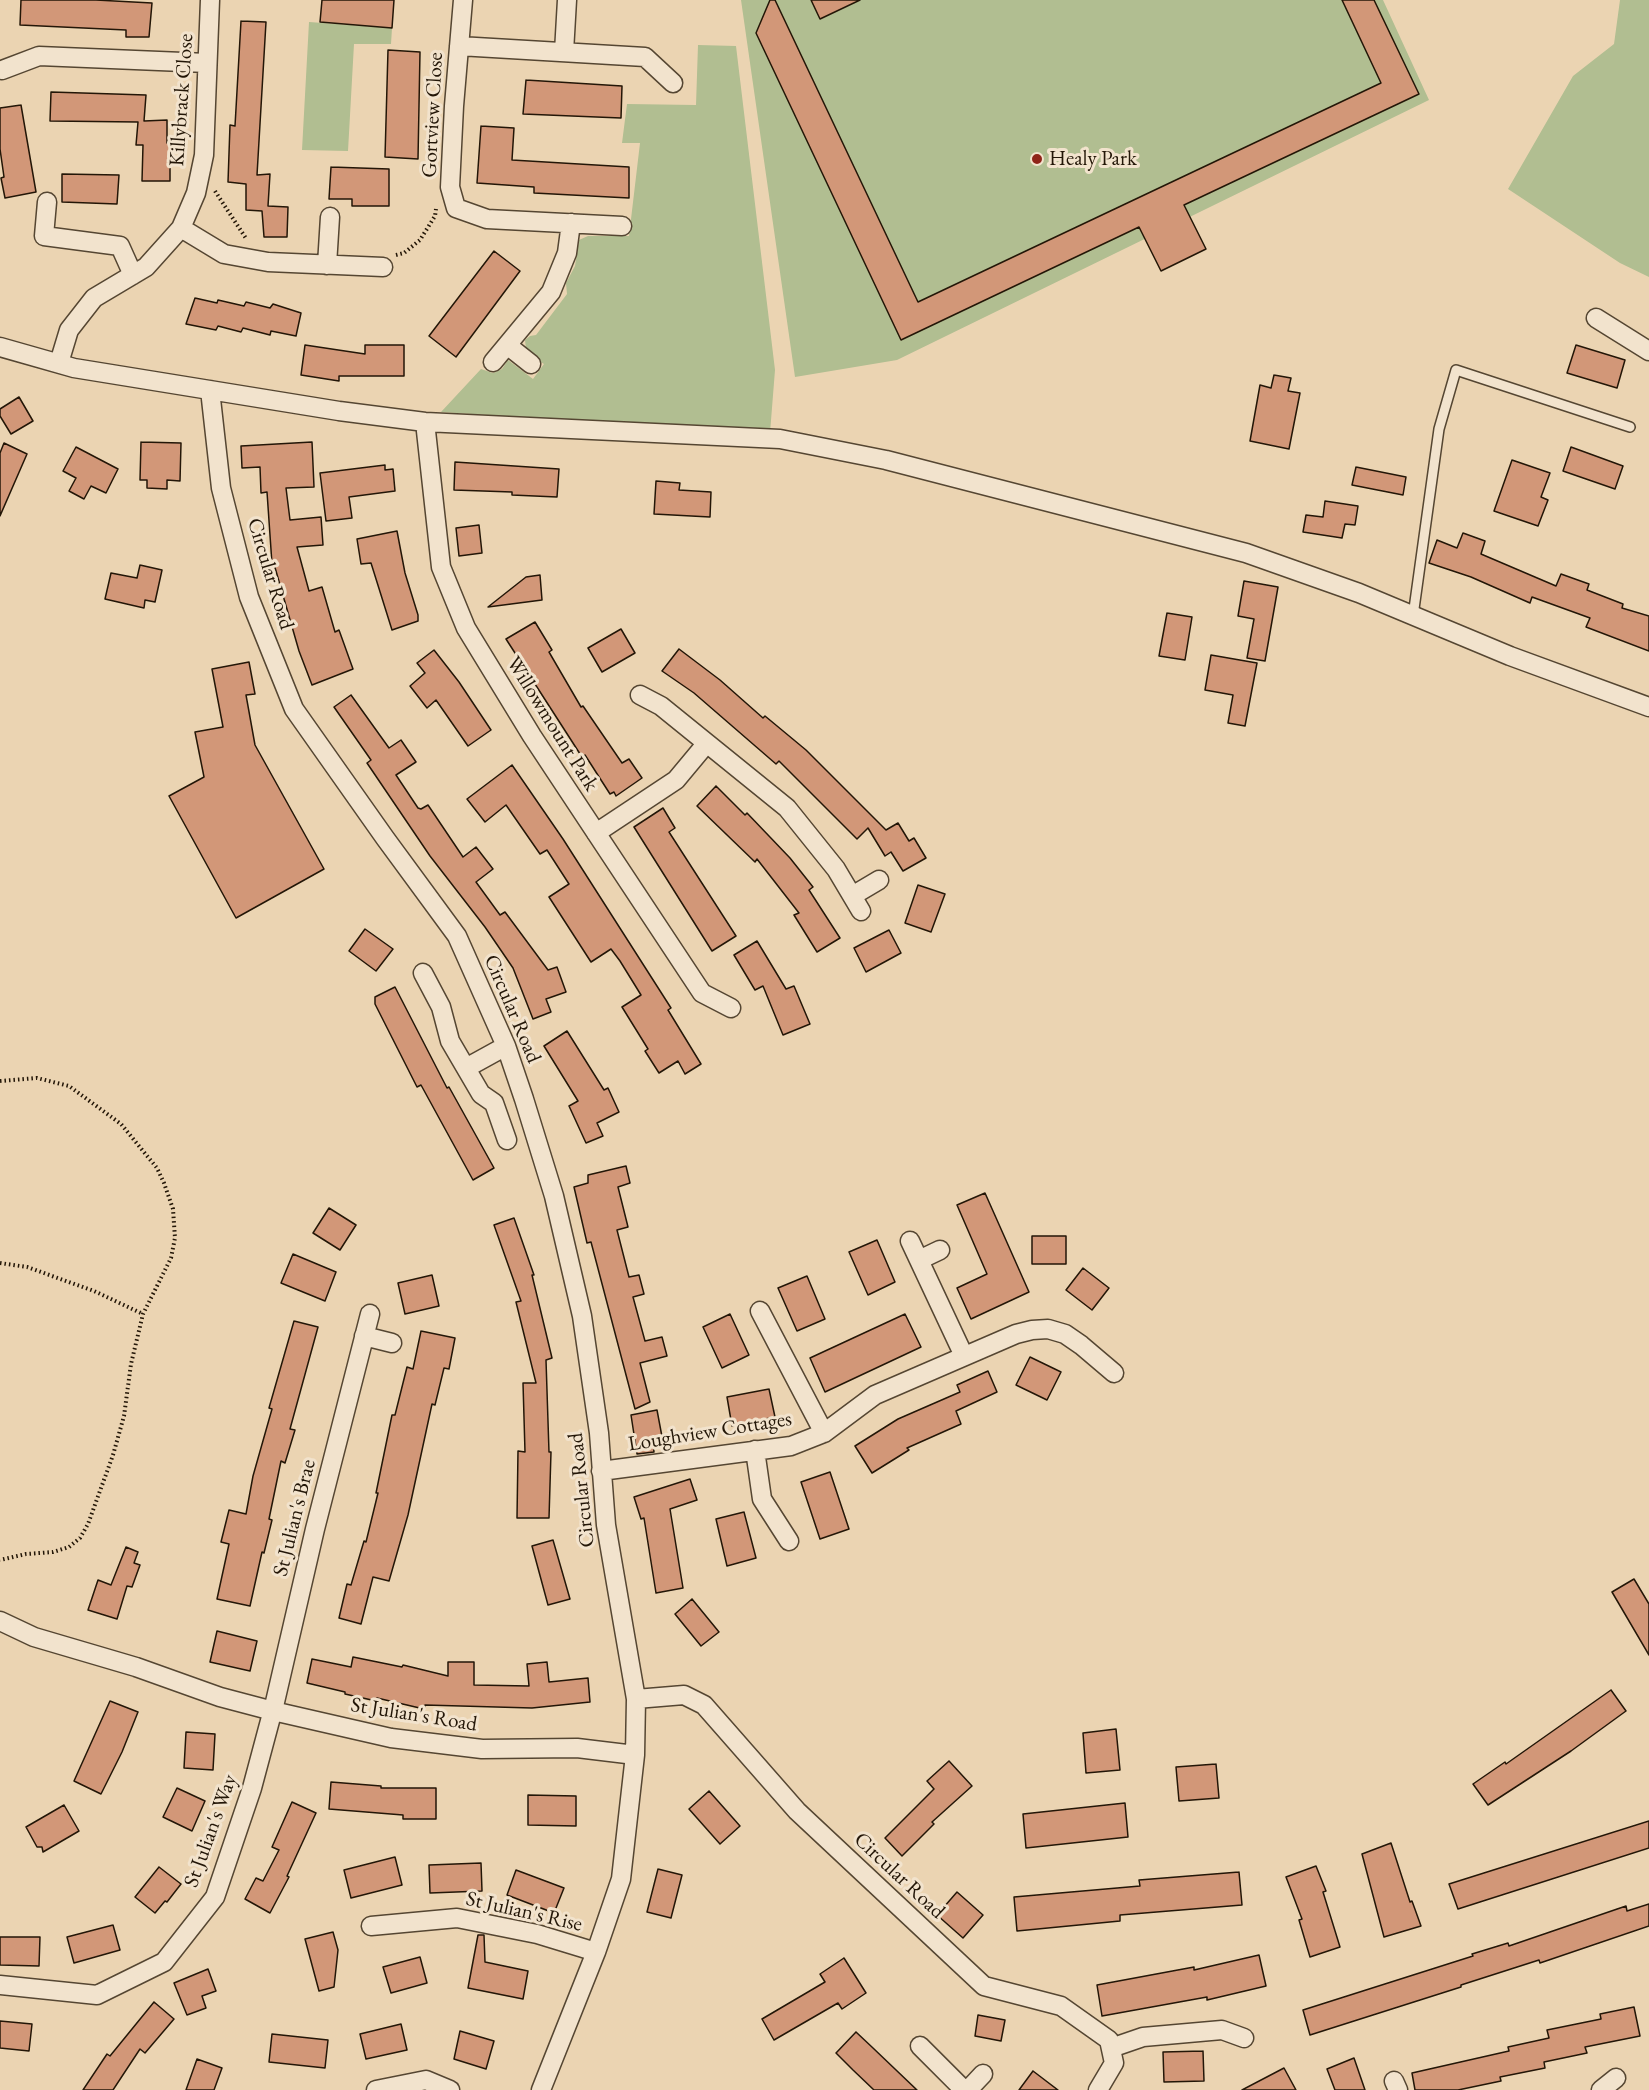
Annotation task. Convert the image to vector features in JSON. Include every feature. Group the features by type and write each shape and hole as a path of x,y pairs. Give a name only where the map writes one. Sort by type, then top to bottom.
{"street":[{"name":"Killybrack Close","path":"59,363 69,330 94,298 146,267 181,228 196,193 204,155 210,0"},
{"name":"Gortview Close","path":"463,0 450,187 456,208 487,219 622,225"},
{"path":"564,52 567,0"},
{"path":"459,46 645,57 673,83"},
{"path":"2,70 39,56 207,63"},
{"path":"46,202 44,236 120,246 134,275"},
{"path":"327,265 330,217"},
{"path":"493,362 551,292 567,253 571,223"},
{"path":"181,228 224,254 267,262 327,265 385,262"},
{"path":"1596,318 1649,351"},
{"path":"507,345 531,364"},
{"path":"0,347 59,363 151,380 339,411 425,422 780,439 886,460 1246,553 1359,593 1510,656 1649,707"},
{"name":"Circular Road","path":"210,390 221,488 249,597 294,709 457,936 506,1046 554,1196 582,1316 599,1433 606,1525 636,1699 635,1755"},
{"name":"Willowmount Park","path":"425,422 441,567 466,628 531,736 702,993 731,1008"},
{"path":"640,695 661,706 787,808 836,869 857,903 879,880"},
{"path":"596,832 676,780 706,744"},
{"path":"423,973 441,1006 450,1041 481,1094 494,1103 507,1140"},
{"path":"466,1068 506,1046"},
{"path":"910,1241 964,1356"},
{"path":"919,1260 940,1250"},
{"name":"Loughview Cottages","path":"760,1311 824,1433"},
{"name":"St Julian's Brae","path":"273,1711 315,1529 370,1314"},
{"name":"Loughview Cottages","path":"602,1471 791,1446 824,1433 875,1395 1032,1329 1048,1329 1065,1334 1114,1373"},
{"path":"364,1336 392,1343"},
{"path":"754,1450 762,1499 789,1541"},
{"name":"St Julian's Road","path":"0,1621 34,1637 136,1667 220,1697 391,1738 482,1749 577,1748 635,1755"},
{"name":"Circular Road","path":"636,1699 684,1695 704,1705 796,1811 984,1986 1061,2006 1109,2040 1111,2048"},
{"name":"St Julian's Way","path":"0,1985 97,1995 164,1962 215,1897 252,1788 273,1711"},
{"path":"541,2090 596,1952 621,1880 635,1755"},
{"name":"St Julian's Rise","path":"371,1926 457,1918 537,1934 596,1952"},
{"path":"1098,2090 1114,2063 1111,2048 1143,2037 1222,2030 1244,2038"},
{"path":"920,2046 966,2090 983,2074"},
{"path":"1600,2090 1616,2079"},
{"path":"376,2090 426,2080 450,2090"}],"lane":[{"path":"1413,616 1439,429 1456,370 1630,427"}],"path":[{"path":"211,186 248,241"},
{"path":"385,262 404,253 420,240 435,216 438,199"},
{"path":"0,1081 37,1078 69,1086 121,1124 157,1168 173,1209 175,1238 171,1258 143,1314 131,1364 124,1416 113,1455 80,1538 69,1547 52,1552 26,1554 0,1560"},
{"path":"0,1263 27,1267 94,1291 143,1314"}],"green space":[{"name":"Healy Park","path":"741,0 1383,0 1429,100 897,360 795,377"},
{"path":"1620,0 1649,0 1649,277 1620,263 1508,189 1573,76 1614,44"},
{"path":"309,22 392,28 391,44 354,44 348,151 302,150"},
{"path":"698,45 736,46 775,370 770,433 441,412 481,369 493,373 502,369 508,360 533,379 544,364 531,356 526,349 525,340 536,335 567,294 566,283 575,266 579,240 588,236 629,236 640,143 622,143 627,104 696,105"}],"building":[{"path":"21,0 152,3 149,37 126,37 126,30 20,25"},
{"path":"322,0 394,0 392,28 320,22"},
{"path":"770,0 775,0 918,302 1381,83 1342,0 1374,0 1419,94 1184,205 1206,249 1161,271 1139,227 901,340 756,33"},
{"path":"811,0 860,0 820,19"},
{"path":"241,21 266,22 257,175 270,174 268,206 288,207 287,237 264,237 262,211 246,210 246,184 228,182 230,125 235,126"},
{"path":"388,50 420,52 418,159 385,157"},
{"path":"526,80 622,86 621,118 523,114"},
{"path":"51,92 146,95 144,121 167,120 167,143 170,143 170,181 142,181 143,145 136,145 138,122 50,121"},
{"path":"21,105 36,192 5,198 1,178 4,177 0,149 0,108"},
{"path":"481,126 514,128 512,160 629,167 629,198 534,193 534,187 477,183"},
{"path":"331,167 389,169 389,206 352,206 352,199 329,199"},
{"path":"62,174 119,175 117,204 62,202"},
{"path":"494,251 520,271 456,357 429,336"},
{"path":"195,298 244,306 246,302 270,308 273,304 301,313 296,336 271,331 270,335 243,328 241,332 218,326 216,330 186,324"},
{"path":"305,345 365,354 365,345 404,345 404,376 339,376 339,381 301,375"},
{"path":"1576,345 1625,360 1617,388 1567,373"},
{"path":"1274,375 1291,378 1288,391 1300,393 1289,449 1250,441 1260,385 1271,388"},
{"path":"19,397 33,421 11,434 0,416 0,409"},
{"path":"141,442 181,443 180,481 167,480 167,489 147,488 147,480 140,480"},
{"path":"312,442 314,487 286,488 290,520 321,517 323,545 297,547 309,591 322,587 335,632 339,630 353,669 312,685 299,651 274,564 272,564 267,492 261,493 260,467 242,468 241,446"},
{"path":"4,443 27,454 0,516 0,453"},
{"path":"76,447 118,469 106,493 91,486 84,499 69,491 76,478 63,471"},
{"path":"1571,447 1623,466 1615,489 1563,471"},
{"path":"1512,460 1550,473 1541,497 1548,500 1538,526 1494,511"},
{"path":"455,462 559,469 557,497 512,495 512,492 454,490"},
{"path":"385,465 385,470 393,469 395,491 349,497 352,518 326,521 320,473"},
{"path":"1356,467 1406,477 1403,495 1352,485"},
{"path":"656,481 680,483 679,490 711,492 710,517 654,514"},
{"path":"1325,501 1358,506 1355,525 1345,524 1342,538 1303,532 1306,515 1323,517"},
{"path":"479,525 482,553 459,556 456,528"},
{"path":"397,531 418,621 392,630 371,563 361,564 357,539"},
{"path":"1463,533 1485,541 1481,554 1556,586 1561,574 1589,584 1587,590 1623,604 1622,608 1649,616 1649,651 1586,627 1590,618 1532,597 1530,603 1471,577 1429,563 1437,540 1457,548"},
{"path":"140,565 162,570 155,602 145,600 144,608 105,599 111,573 137,578"},
{"path":"540,575 542,600 488,607 526,577"},
{"path":"1244,581 1278,587 1265,661 1247,658 1254,619 1238,616"},
{"path":"1167,613 1192,617 1185,660 1159,656"},
{"path":"535,622 552,650 549,652 581,707 583,706 622,763 629,759 642,778 616,796 614,792 610,794 585,755 582,757 506,639"},
{"path":"621,629 635,653 602,672 588,648"},
{"path":"679,649 806,750 886,830 898,823 909,841 914,838 926,858 903,871 891,852 885,856 868,828 857,839 779,761 776,764 694,693 662,671"},
{"path":"434,650 491,730 468,746 436,700 427,708 410,686 425,673 417,663"},
{"path":"1211,655 1257,663 1245,726 1228,723 1233,695 1205,690"},
{"path":"249,662 255,694 246,695 255,745 324,869 236,918 169,796 204,777 195,732 223,727 212,669"},
{"path":"351,695 389,748 401,740 416,762 396,775 418,808 421,809 428,805 463,857 476,847 493,869 476,882 500,915 505,912 548,970 557,967 566,992 546,999 551,1012 533,1019 513,968 485,927 430,856 367,763 371,760 334,707"},
{"path":"512,765 563,839 671,1008 668,1010 701,1064 685,1074 678,1061 659,1073 645,1051 648,1049 622,1007 641,995 620,961 611,949 591,962 549,897 569,884 547,850 540,854 506,805 485,822 467,799"},
{"path":"716,786 745,815 747,813 790,858 813,887 809,890 840,938 817,952 794,915 799,913 757,859 755,862 697,806"},
{"path":"663,808 675,828 669,832 736,936 712,951 634,827"},
{"path":"918,885 945,894 931,932 905,923"},
{"path":"365,929 393,949 376,971 349,951"},
{"path":"889,930 901,953 866,972 854,948"},
{"path":"757,941 786,989 794,986 810,1024 783,1035 763,986 755,990 734,955"},
{"path":"395,987 447,1088 449,1087 494,1168 473,1180 421,1085 417,1087 375,1004 375,997"},
{"path":"567,1031 604,1090 608,1088 619,1112 597,1123 603,1136 586,1143 569,1106 578,1101 544,1046"},
{"path":"626,1166 630,1183 618,1187 628,1227 617,1230 629,1277 639,1275 644,1294 633,1297 645,1341 662,1337 667,1356 640,1363 650,1402 635,1409 591,1242 587,1243 574,1187 588,1183 588,1175"},
{"path":"985,1193 1029,1292 971,1319 957,1288 987,1274 957,1205"},
{"path":"329,1208 356,1225 340,1250 313,1233"},
{"path":"514,1218 534,1275 532,1275 552,1358 546,1360 549,1452 551,1452 549,1518 517,1518 518,1451 525,1452 523,1383 536,1383 516,1302 521,1301 494,1225"},
{"path":"1032,1236 1066,1236 1066,1264 1032,1264"},
{"path":"877,1240 895,1282 868,1295 849,1252"},
{"path":"293,1254 336,1272 325,1301 281,1283"},
{"path":"1083,1268 1109,1288 1092,1310 1066,1290"},
{"path":"432,1275 439,1306 405,1314 398,1283"},
{"path":"807,1276 825,1319 797,1331 778,1288"},
{"path":"730,1314 749,1355 722,1368 703,1327"},
{"path":"905,1314 921,1347 825,1392 810,1358"},
{"path":"294,1321 318,1327 290,1429 295,1430 285,1463 281,1461 269,1519 272,1520 250,1606 217,1599 229,1544 221,1542 229,1510 246,1514 253,1476 272,1409 269,1408"},
{"path":"421,1331 455,1338 449,1369 444,1368 435,1405 432,1404 408,1515 389,1581 373,1577 361,1624 339,1618 347,1584 351,1585 364,1541 366,1542 378,1493 376,1493 392,1415 395,1415 407,1367 413,1369"},
{"path":"1030,1357 1061,1372 1047,1400 1016,1385"},
{"path":"988,1371 997,1392 956,1411 961,1424 907,1448 909,1450 872,1473 855,1446 898,1419 960,1392 957,1385"},
{"path":"769,1389 775,1417 732,1426 727,1397"},
{"path":"657,1410 663,1442 653,1444 654,1452 637,1454 631,1415"},
{"path":"830,1472 849,1529 820,1539 801,1482"},
{"path":"690,1479 697,1500 670,1509 683,1588 656,1593 644,1518 641,1519 634,1497"},
{"path":"744,1512 756,1558 727,1566 716,1519"},
{"path":"553,1540 570,1599 548,1605 532,1546"},
{"path":"126,1547 138,1552 134,1563 140,1565 132,1587 127,1586 117,1619 88,1610 98,1580 111,1585"},
{"path":"1634,1579 1649,1604 1649,1655 1612,1592"},
{"path":"692,1599 719,1632 701,1646 675,1614"},
{"path":"217,1631 257,1641 250,1671 210,1662"},
{"path":"353,1657 402,1667 403,1665 448,1676 448,1662 474,1662 474,1685 529,1686 527,1664 547,1662 549,1682 588,1678 590,1702 532,1708 425,1705 424,1709 377,1698 376,1701 307,1683 312,1659 351,1667"},
{"path":"1611,1690 1626,1711 1571,1751 1488,1805 1473,1784 1505,1762 1506,1764"},
{"path":"110,1701 138,1712 122,1752 101,1794 74,1781"},
{"path":"1116,1729 1120,1770 1086,1773 1083,1733"},
{"path":"186,1732 215,1734 213,1770 184,1768"},
{"path":"949,1761 972,1786 932,1822 934,1824 902,1856 885,1838 934,1789 927,1781"},
{"path":"1216,1764 1219,1798 1179,1801 1176,1767"},
{"path":"331,1782 381,1786 381,1788 436,1788 436,1819 403,1819 403,1815 329,1809"},
{"path":"177,1788 205,1801 192,1831 163,1817"},
{"path":"709,1791 740,1826 720,1844 689,1809"},
{"path":"528,1795 576,1796 576,1826 528,1825"},
{"path":"292,1802 316,1813 287,1876 289,1877 270,1913 245,1899 256,1878 263,1881 279,1850 272,1847"},
{"path":"1125,1803 1128,1837 1026,1848 1023,1814"},
{"path":"64,1805 79,1831 43,1852 42,1847 37,1847 26,1827"},
{"path":"1649,1821 1649,1848 1458,1909 1449,1884"},
{"path":"1391,1843 1410,1902 1412,1901 1421,1926 1384,1937 1362,1854"},
{"path":"395,1857 402,1885 351,1898 344,1870"},
{"path":"481,1863 482,1891 430,1893 429,1865"},
{"path":"1316,1866 1326,1891 1323,1892 1340,1947 1310,1957 1299,1920 1302,1919 1286,1877"},
{"path":"159,1867 181,1884 155,1913 135,1897"},
{"path":"658,1869 682,1875 671,1918 647,1912"},
{"path":"516,1870 564,1888 554,1913 507,1895"},
{"path":"1239,1872 1242,1905 1120,1915 1120,1921 1017,1931 1014,1897 1140,1886 1139,1880"},
{"path":"957,1892 983,1915 963,1938 937,1915"},
{"path":"1649,1904 1649,1926 1540,1963 1539,1960 1310,2035 1303,2010 1473,1956 1472,1954 1508,1943 1509,1946 1626,1906 1627,1911"},
{"path":"113,1925 120,1950 74,1963 67,1937"},
{"path":"333,1932 338,1950 334,1987 319,1991 305,1939"},
{"path":"478,1935 484,1935 485,1962 528,1971 523,1999 468,1988"},
{"path":"0,1937 40,1937 39,1966 0,1965"},
{"path":"1259,1955 1266,1986 1207,2000 1207,1997 1102,2016 1097,1985 1194,1967 1194,1970"},
{"path":"420,1957 427,1983 391,1993 383,1967"},
{"path":"844,1958 866,1993 842,2009 838,2003 774,2040 762,2019 825,1982 820,1974"},
{"path":"208,1969 216,1991 202,1996 206,2008 187,2015 174,1983"},
{"path":"154,2002 174,2019 145,2053 140,2049 113,2090 83,2090 107,2054 110,2056"},
{"path":"1634,2007 1640,2036 1585,2047 1587,2053 1544,2062 1545,2068 1500,2077 1501,2081 1458,2090 1415,2090 1412,2073 1509,2051 1508,2047 1549,2038 1547,2030 1601,2019 1600,2014"},
{"path":"978,2015 1005,2020 1001,2041 975,2036"},
{"path":"0,2021 32,2024 29,2051 0,2048"},
{"path":"401,2024 407,2050 366,2059 360,2034"},
{"path":"460,2031 494,2041 486,2069 454,2059"},
{"path":"856,2032 917,2090 874,2090 836,2053"},
{"path":"272,2034 328,2040 325,2068 269,2062"},
{"path":"1203,2051 1204,2081 1164,2082 1163,2052"},
{"path":"1354,2058 1365,2090 1335,2090 1327,2069"},
{"path":"197,2059 222,2068 214,2090 186,2090"},
{"path":"1284,2068 1296,2090 1242,2090"},
{"path":"1033,2071 1058,2090 1019,2090"}],"place":[{"name":"Healy Park","path":"1037,159"}]}
